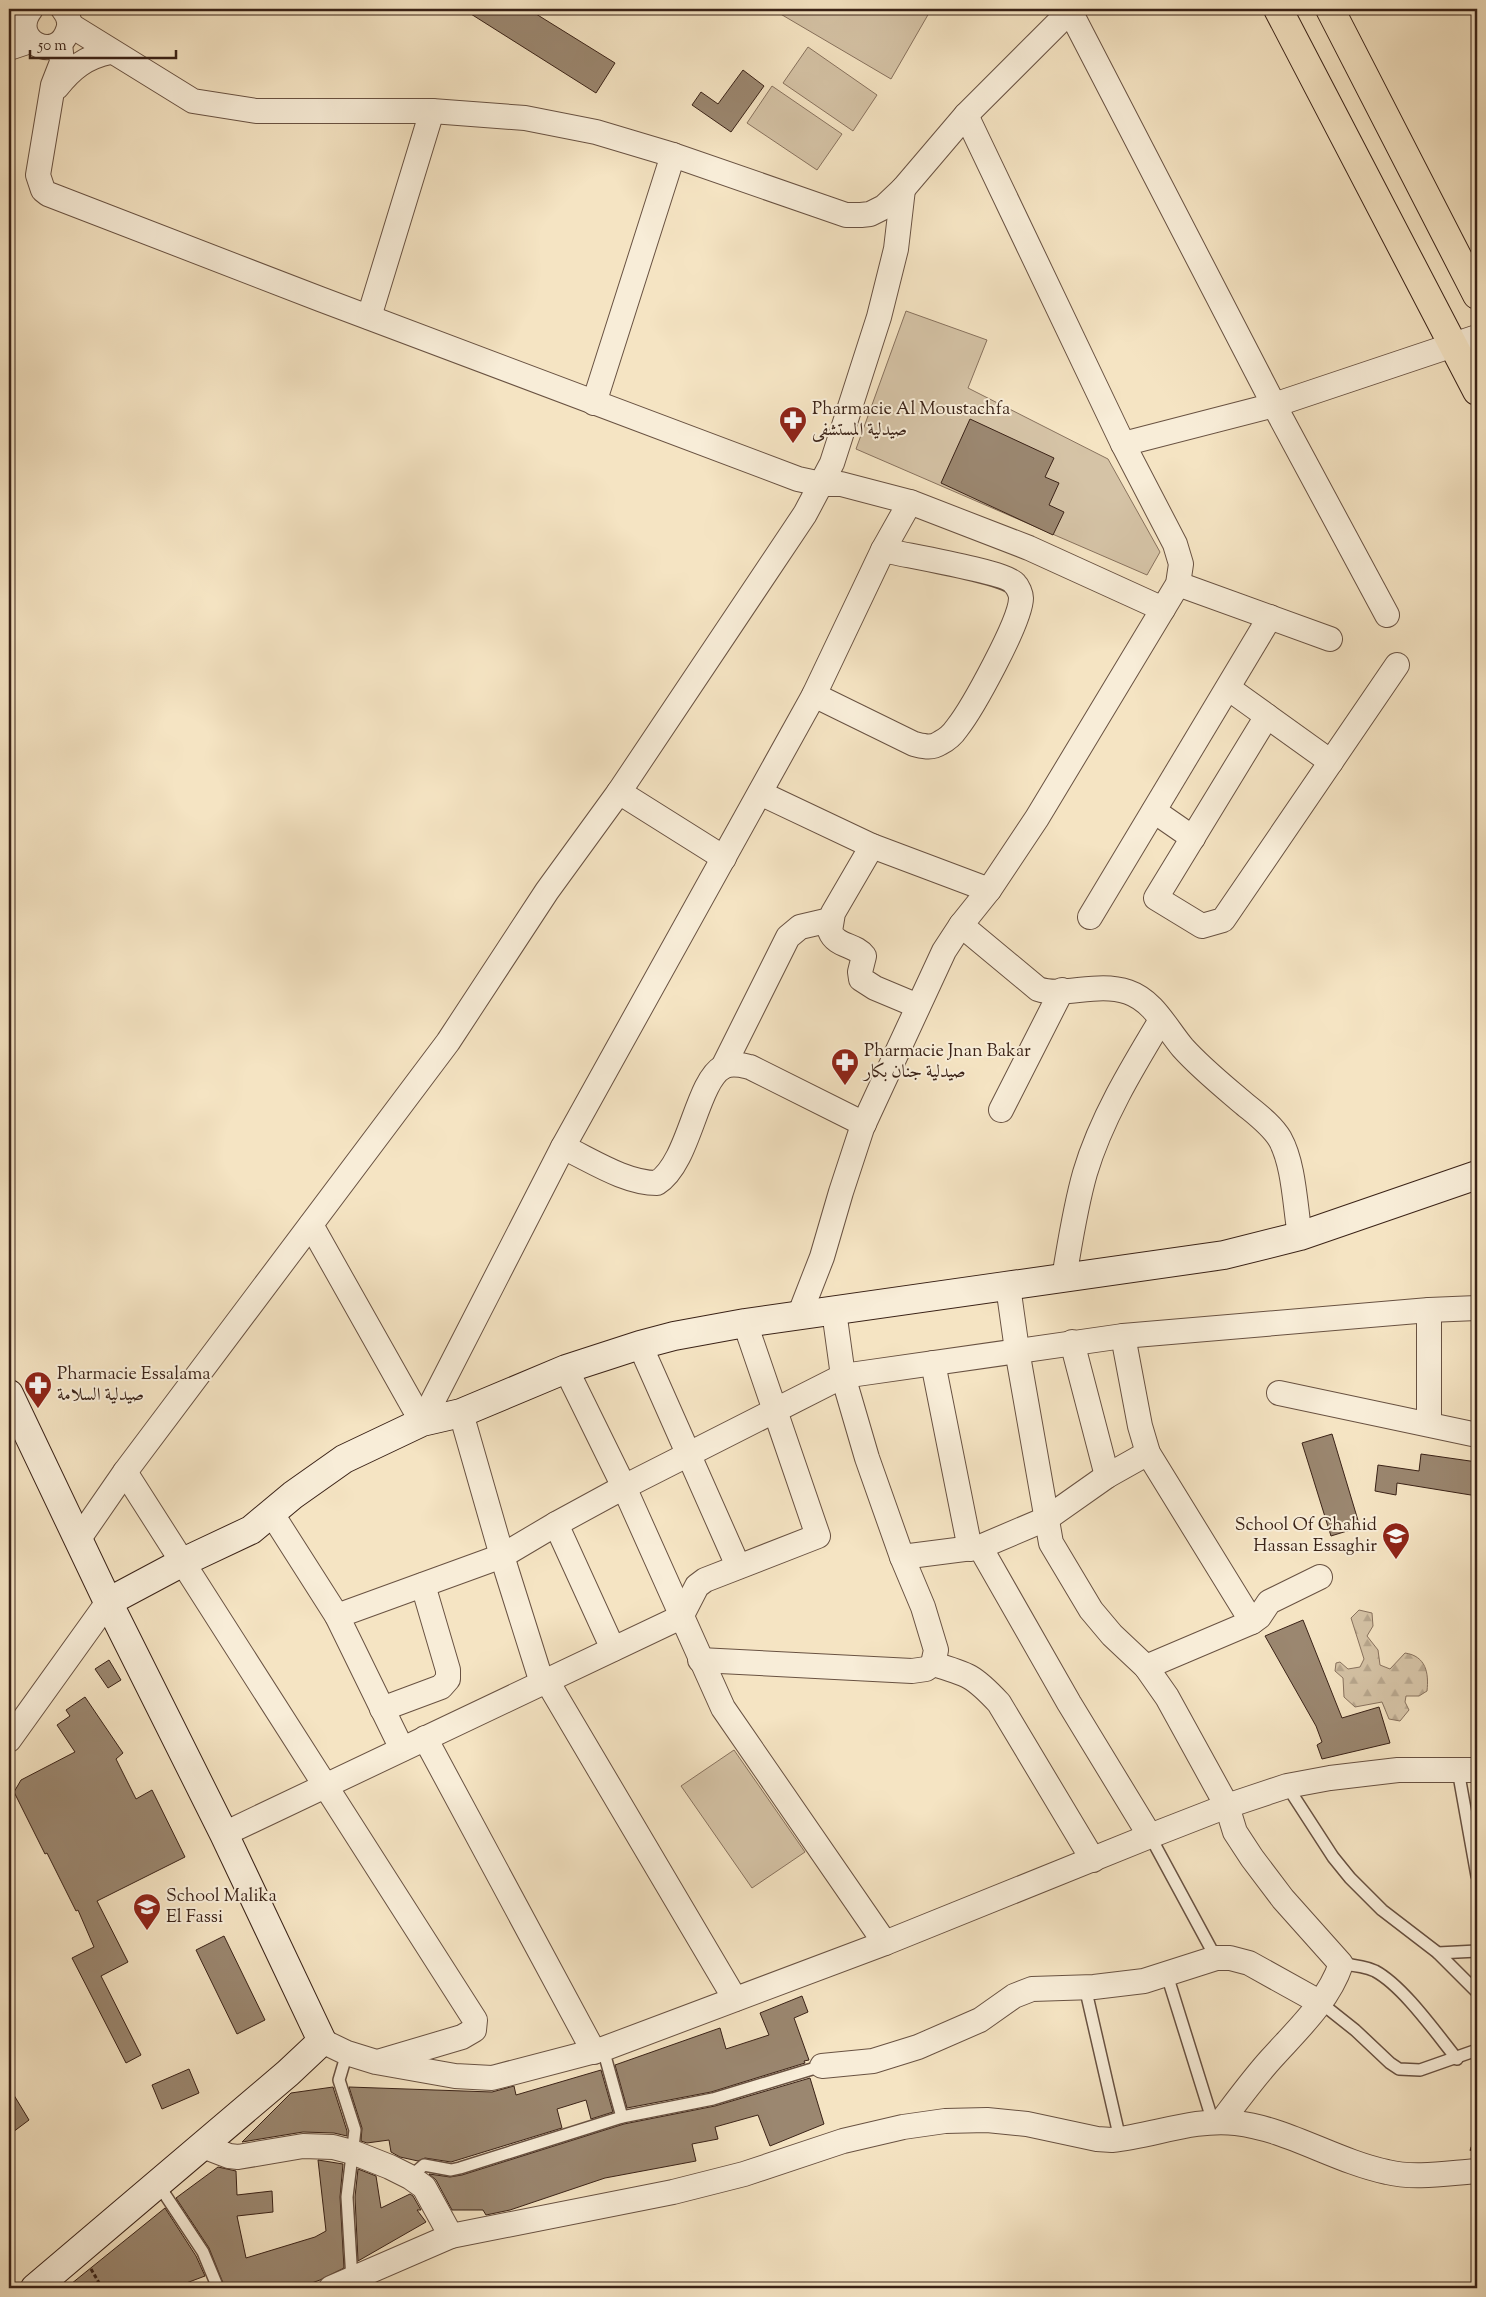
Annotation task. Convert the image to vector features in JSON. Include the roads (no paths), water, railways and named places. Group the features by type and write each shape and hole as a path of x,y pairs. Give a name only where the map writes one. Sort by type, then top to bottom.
{"main road":[{"path":"1278,9 1466,342 1477,390"},
{"path":"1330,9 1477,295"}],"street":[{"path":"22,18 25,30 53,31 107,50 193,101 256,111 432,112 525,118 596,132 673,155 846,214 870,214 884,206 903,189 966,115 1071,10 1274,405 1387,615"},
{"path":"53,31 62,62 52,90 38,176 42,190 69,203 798,479 821,484 841,484 910,502 1029,548 1163,609"},
{"path":"52,90 78,64 107,50"},
{"path":"369,317 432,112"},
{"path":"799,1316 822,1257 840,1192 864,1124 944,950 989,890 1047,801 1178,584 1181,564 1175,544 1123,444 966,115"},
{"path":"594,403 673,155"},
{"path":"78,1540 126,1472 448,1042 547,891 619,792 784,547 832,463 879,317 896,249 903,189"},
{"path":"1123,444 1274,405 1466,342"},
{"path":"422,1422 563,1147 814,695 883,550 910,502"},
{"path":"814,695 914,744 926,747 938,745 957,729 986,680 1010,630 1021,599 1016,584 1012,580 883,550"},
{"path":"1178,584 1330,639"},
{"path":"1090,917 1270,617"},
{"path":"1267,716 1156,898 1202,926 1223,920 1397,665"},
{"path":"1228,688 1331,762"},
{"path":"619,792 724,858"},
{"path":"760,793 872,846 989,890"},
{"path":"1154,811 1192,838"},
{"path":"872,846 830,920 830,931 834,939 841,944 856,948 864,956 860,972 862,980 875,988 918,1006"},
{"path":"563,1147 618,1173 647,1182 657,1183 669,1173 677,1159 708,1087 717,1072 723,1067 788,937 800,927 830,920"},
{"path":"962,925 1032,986 1045,991 1102,987 1126,991 1138,996 1183,1047 1279,1137 1286,1153 1300,1236"},
{"path":"1001,1110 1062,990"},
{"path":"1064,1278 1075,1210 1085,1172 1110,1110 1161,1020"},
{"path":"723,1067 736,1064 750,1067 864,1124"},
{"path":"9,1740 108,1602 183,1562 251,1530 293,1496 344,1459 422,1422 461,1413 566,1369 674,1336 745,1323 1224,1255 1300,1236 1477,1176"},
{"path":"311,1225 422,1422"},
{"path":"1008,1286 1016,1350 1051,1543 1091,1610 1112,1635 1146,1667 1167,1697 1227,1806 1235,1832 1267,1879 1341,1964 1335,1980 1321,2003 1217,2122"},
{"path":"337,1616 502,1556 556,1524 624,1488 843,1376 1123,1336 1429,1310 1477,1308"},
{"path":"1429,1310 1429,1424"},
{"path":"700,1660 905,1671 926,1669 933,1664 936,1650 923,1607 902,1557 867,1458 843,1376 834,1311"},
{"path":"224,1834 681,1617 697,1586 716,1574 818,1536 777,1410 745,1323"},
{"path":"1123,1336 1140,1426 1148,1453 1252,1622"},
{"path":"1072,1342 1107,1476"},
{"path":"640,1345 738,1566"},
{"path":"933,1363 975,1548 1150,1836"},
{"path":"566,1369 624,1488 723,1708 885,1943"},
{"path":"1279,1393 1477,1434"},
{"path":"9,1394 108,1602 224,1834 322,2041 347,2053 376,2062 454,2076 492,2078 598,2051 885,1943 1227,1806 1287,1786 1330,1778 1398,1770 1468,1770"},
{"path":"461,1413 502,1556 544,1682 735,1999"},
{"path":"902,1557 975,1548 1046,1519 1107,1476 1148,1453"},
{"path":"126,1472 476,2020 474,2030 462,2037 376,2062"},
{"path":"272,1514 337,1616 402,1749"},
{"path":"556,1524 613,1649"},
{"path":"1146,1667 1252,1622 1259,1617 1269,1602 1320,1577"},
{"path":"382,1709 440,1687 448,1679 448,1670 423,1585"},
{"path":"933,1664 964,1672 979,1682 998,1702 1093,1860"},
{"path":"425,1738 598,2051"},
{"path":"822,2066 873,2061 911,2049 980,2020 1014,1996 1032,1988 1122,1984 1167,1975 1216,1958 1230,1958 1250,1963 1321,2003"},
{"path":"35,2288 203,2146 322,2041"},
{"path":"341,2284 451,2236 674,2192 744,2174 843,2141 924,2123 987,2120 1027,2124 1097,2139 1120,2139 1217,2122 1235,2123 1263,2128 1345,2160 1389,2173 1406,2175 1477,2171"},
{"path":"203,2146 228,2156 238,2157 303,2146 333,2147 352,2152 410,2177 424,2187 451,2236"}],"lane":[{"path":"1468,1770 1477,1876"},
{"path":"1287,1786 1310,1825 1350,1878 1388,1915 1438,1953 1477,1992"},
{"path":"1150,1836 1216,1958"},
{"path":"1438,1953 1477,1951"},
{"path":"1341,1964 1360,1966 1376,1971 1415,2007 1457,2059"},
{"path":"1167,1975 1217,2122"},
{"path":"1085,1987 1120,2139"},
{"path":"1321,2003 1399,2069 1420,2070 1457,2059 1477,2050"},
{"path":"598,2051 622,2117"},
{"path":"341,2284 355,2130 339,2080 347,2053"},
{"path":"410,2177 424,2166 451,2170 460,2168 622,2117 713,2099 822,2066"},
{"path":"158,2184 203,2252 218,2288"}],"place":[{"name":"Pharmacie Al Moustachfa صيدلية المستشفى","path":"793,444"},
{"name":"Pharmacie Jnan Bakar صيدلية جنان بكار","path":"845,1086"},
{"name":"Pharmacie Essalama صيدلية السلامة","path":"38,1409"},
{"name":"School Of Chahid Hassan Essaghir","path":"1396,1560"},
{"name":"School Malika El Fassi","path":"147,1931"}]}
